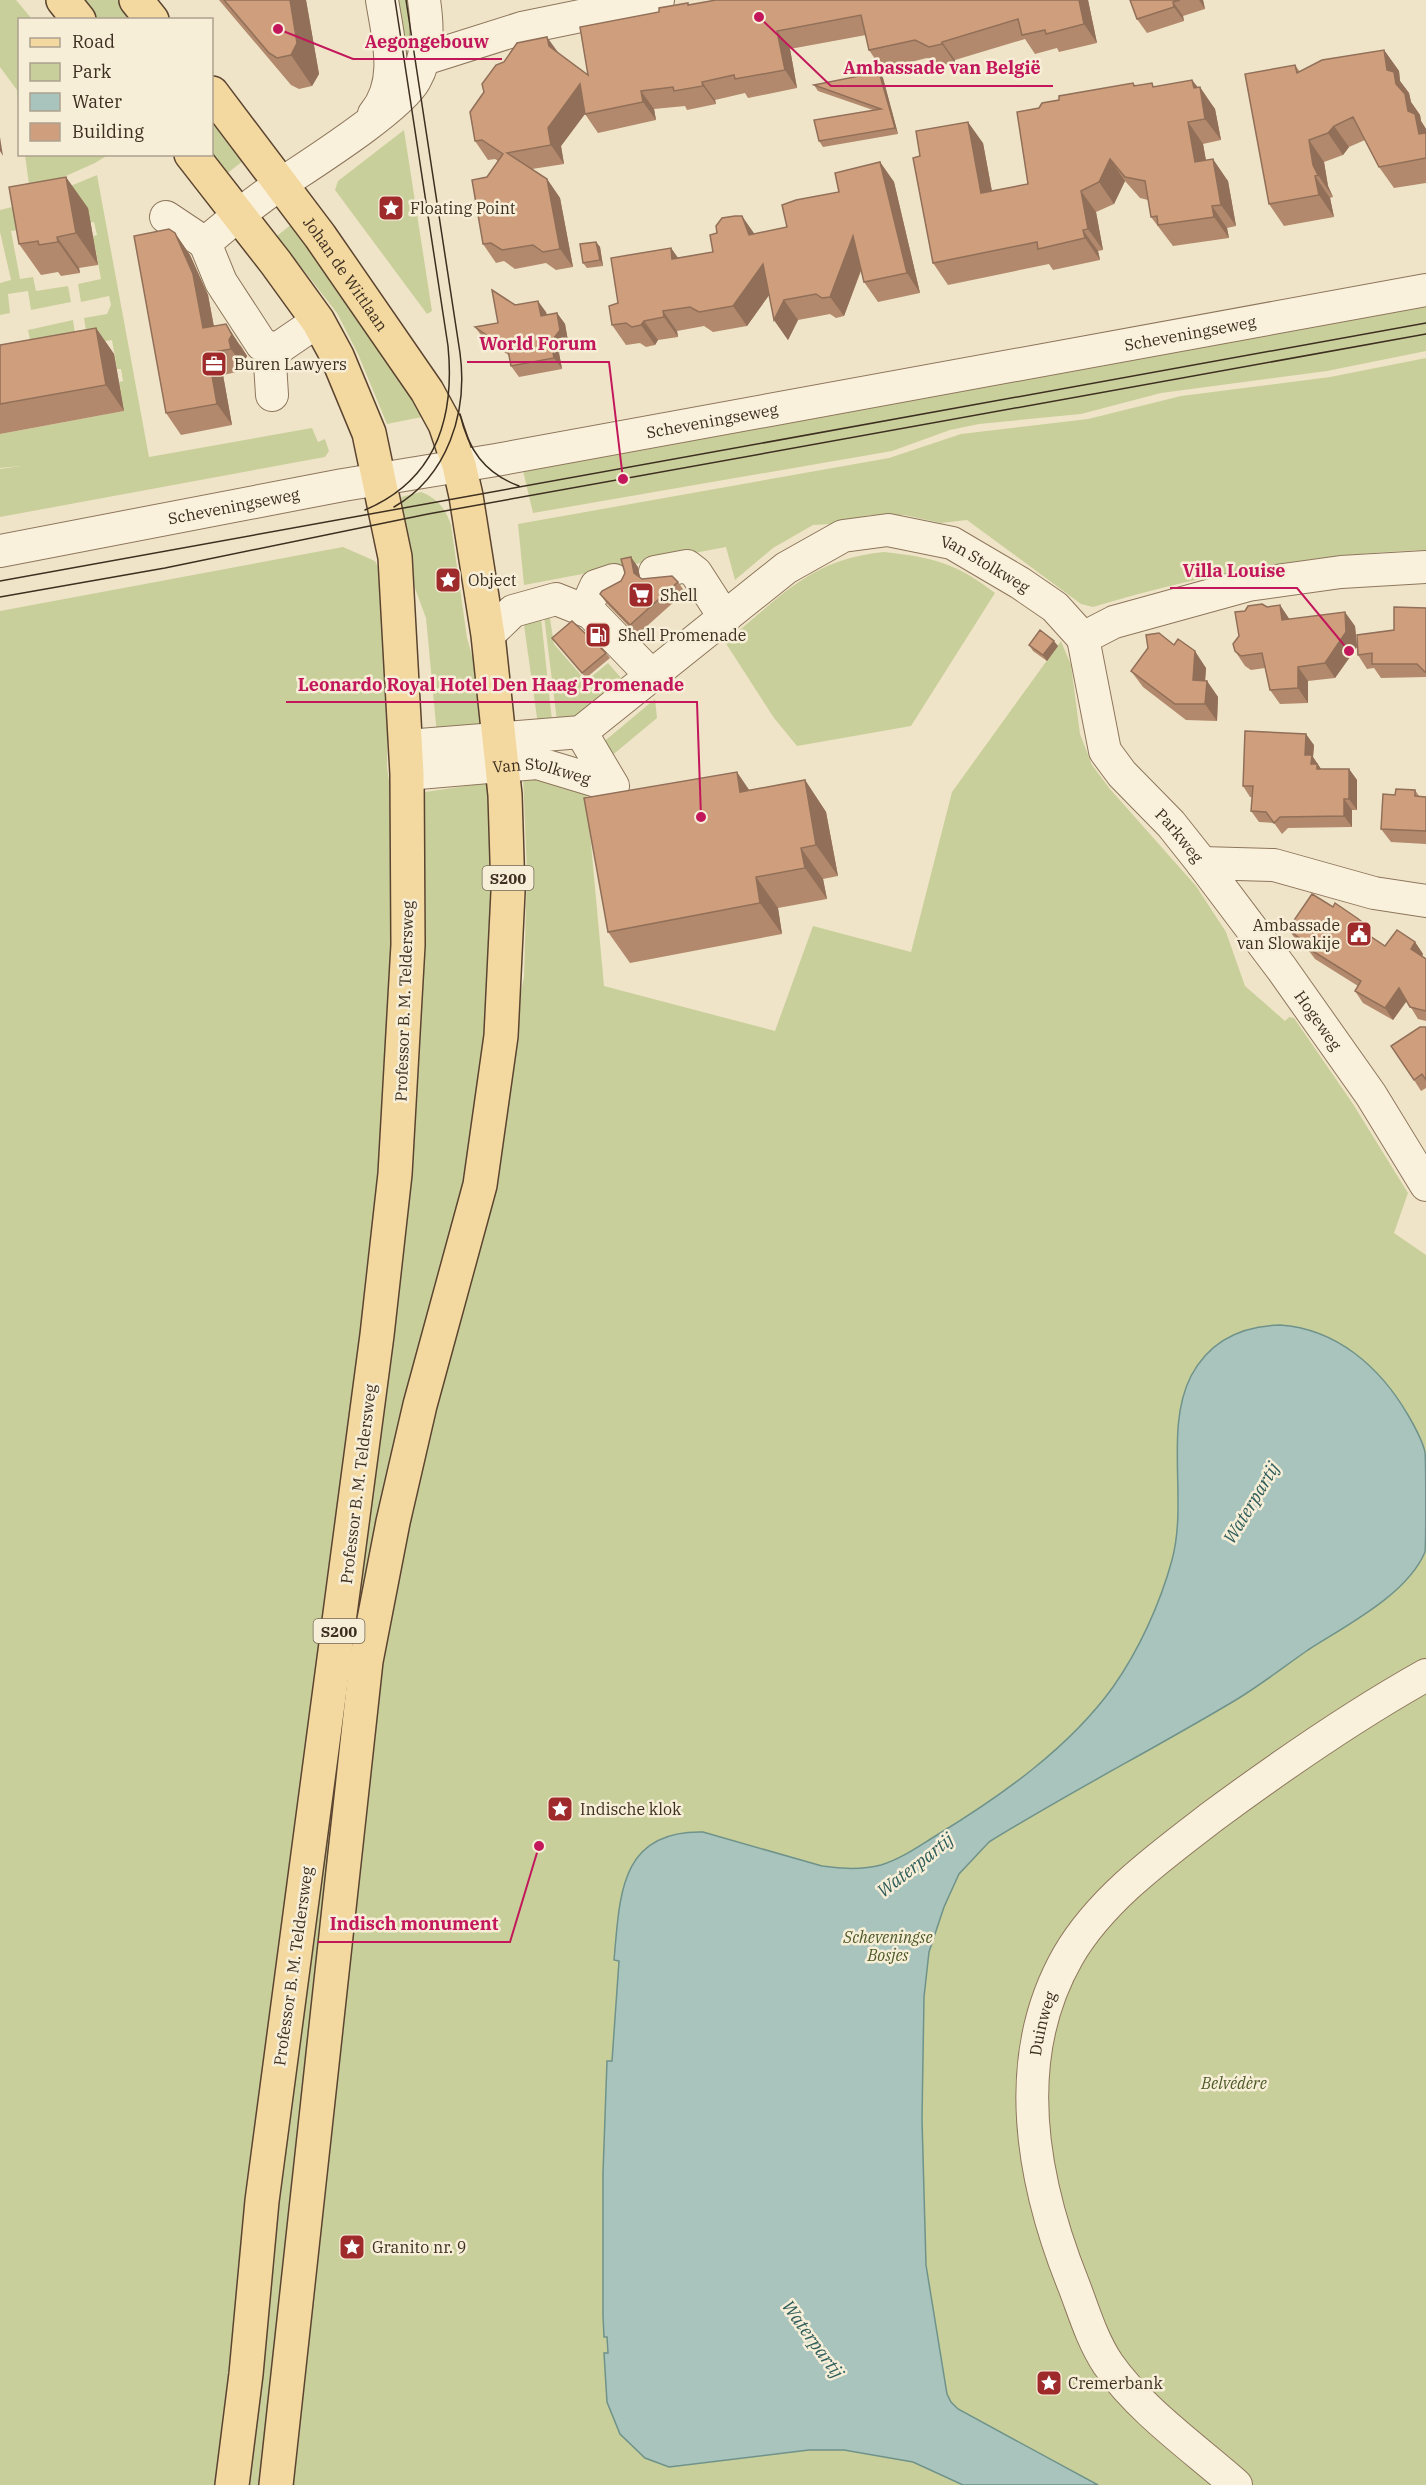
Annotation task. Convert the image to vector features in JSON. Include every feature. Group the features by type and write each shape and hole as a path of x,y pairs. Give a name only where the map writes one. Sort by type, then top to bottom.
{"main road":[{"path":"63,0 77,18"},
{"path":"136,0 150,18"},
{"name":"Johan de Wittlaan","path":"213,94 320,236 427,391 443,421 459,465"},
{"name":"S200","path":"193,156 318,321 337,356 369,433 380,480"},
{"name":"S200","path":"276,2485 366,1661 393,1522 420,1405 480,1185 501,1036 508,892 506,795 488,635 459,465"},
{"name":"Professor B. M. Teldersweg","path":"232,2485 262,2201 377,1335 395,1174 408,945 407,760 395,557 380,480"}],"street":[{"path":"364,126 383,103 388,91 391,56 382,0"},
{"path":"205,243 280,184 315,163 409,89 424,58 428,28 424,0"},
{"path":"424,58 522,28 658,0"},
{"path":"166,216 205,243 221,282 262,345 277,349"},
{"name":"Scheveningseweg","path":"0,551 459,465 1426,290"},
{"path":"272,395 270,363 277,349 318,321"},
{"name":"Van Stolkweg","path":"407,760 501,752 581,732 786,568 843,536 888,530 952,543 1020,583 1055,607 1083,638"},
{"path":"655,572 687,566 696,573 725,618"},
{"path":"1083,638 1114,622 1248,585 1341,572 1426,567"},
{"path":"585,610 596,586 614,580"},
{"path":"488,635 509,613 556,599 591,613 652,676"},
{"name":"Parkweg","path":"1083,638 1105,751 1122,774 1171,824 1202,862 1274,865 1374,893 1426,901"},
{"name":"Van Stolkweg","path":"501,752 614,786 581,732"},
{"name":"Hogeweg","path":"1202,862 1371,1095 1426,1185"},
{"name":"Duinweg","path":"1236,2485 1129,2388 1108,2363 1090,2328 1066,2269 1038,2171 1031,2087 1035,2049 1048,2002 1068,1957 1096,1918 1131,1883 1169,1849 1294,1757 1364,1710 1426,1675"}],"green space":[{"path":"0,0 16,0 31,18 18,18 18,100 17,90 0,67"},
{"path":"82,0 120,0 136,18 97,18"},
{"path":"387,0 417,0 404,86"},
{"path":"213,111 247,158 225,175 213,156"},
{"path":"404,130 432,311 427,314 335,190 338,181"},
{"path":"25,156 106,156 95,163 30,192"},
{"path":"97,175 149,457 312,428 318,442 325,439 329,451 325,457 0,517 0,469 21,466 0,468 0,434 124,411 119,382 123,381 121,369 117,369 112,340 88,344 84,318 107,314 111,305 109,296 81,302 78,284 101,279 93,236 97,235 94,222 11,231 20,279 33,277 36,291 68,286 71,302 31,310 28,291 8,294 10,313 0,315 0,283 11,280 0,232 0,210 32,202"},
{"path":"293,223 427,416 387,424 358,354 337,313 277,236"},
{"path":"1426,296 1426,351 1327,371 1161,393 1081,414 979,424 950,430 892,451 533,513 520,458"},
{"path":"73,320 79,361 36,368 28,330"},
{"path":"1426,358 1426,550 1341,556 1257,568 1175,585 1093,607 1081,604 967,520 941,523 904,515 870,515 832,524 813,525 773,548 735,580 726,547 524,585 518,524 889,458 961,434 1088,419 1181,396 1330,377"},
{"path":"421,492 432,497 440,505 451,525 467,638 485,701 487,729 437,735 426,618 414,586 401,497"},
{"path":"343,547 375,561 390,592 387,767 392,802 392,948 385,1153 229,2368 219,2485 0,2485 0,611"},
{"path":"884,552 943,563 968,574 995,593 911,726 797,746 774,718 725,642 780,596 815,572 857,556"},
{"path":"548,606 554,644 586,681 608,663 629,687 558,729 543,608"},
{"path":"540,608 553,730 539,732 522,611"},
{"name":"Scheveningse Bosjes","path":"1061,641 1071,665 1080,734 1092,765 1110,789 1196,886 1226,932 1245,986 1285,1021 1289,1017 1294,1018 1353,1104 1408,1193 1394,1233 1426,1255 1426,2485 292,2485 380,1668 524,977 527,871 523,776 583,759 655,699 657,718 585,778 604,986 775,1031 813,926 911,952 952,792"},
{"path":"493,782 497,884 478,1128 345,1754 335,1752 418,793"},
{"path":"328,1802 340,1803 264,2485 244,2485"}],"water":[{"name":"Waterpartij","path":"1280,1325 1301,1328 1338,1343 1370,1366 1397,1398 1413,1424 1425,1452 1425,1552 1416,1568 1390,1596 1357,1620 1308,1650 1250,1691 989,1842 959,1874 944,1907 929,1952 924,1997 922,2119 926,2265 947,2394 958,2409 1098,2485 963,2485 913,2462 844,2450 809,2450 669,2467 645,2458 620,2434 607,2402 604,2353 608,2353 607,2337 604,2337 603,2316 603,2173 607,2061 612,2061 619,1961 614,1960 619,1913 629,1871 640,1855 654,1842 675,1834 703,1832 822,1866 867,1868 881,1865 910,1852 961,1820 1009,1787 1055,1750 1095,1709 1132,1658 1155,1610 1167,1577 1172,1560 1178,1514 1179,1419 1183,1397 1191,1376 1207,1353 1228,1337 1252,1328"}],"building":[{"path":"224,0 290,0 297,43 291,55 277,58 269,53"},
{"path":"716,0 1079,0 1084,24 1046,34 1045,30 1022,35 1018,19 929,47 915,40 869,50 861,15 777,31 785,70 735,79 734,75 702,82 703,86 674,91 673,87 641,91 643,102 585,114 580,84 548,128 551,145 507,153 547,179 560,249 543,252 533,245 502,250 491,243 483,244 472,180 487,177 503,154 482,140 475,141 470,112 484,92 482,84 496,65 504,62 517,43 547,37 549,46 588,75 580,27 659,12 659,8"},
{"path":"1130,0 1180,0 1173,2 1174,7 1137,19"},
{"path":"1384,50 1387,70 1394,72 1396,84 1405,94 1408,111 1415,114 1419,134 1426,133 1426,158 1379,167 1353,117 1334,126 1328,133 1309,140 1313,165 1318,175 1315,176 1319,195 1269,204 1245,74 1295,65 1297,73 1322,60"},
{"path":"879,72 895,128 819,141 814,120 881,109 814,85"},
{"path":"1192,80 1194,88 1200,87 1205,119 1188,122 1195,162 1213,159 1221,205 1212,206 1214,217 1158,225 1157,216 1151,217 1145,181 1125,177 1110,159 1099,182 1081,191 1088,229 1083,230 1085,238 1038,249 1037,242 933,263 913,158 920,156 916,131 968,122 981,193 1028,184 1017,112 1039,108 1042,103 1059,100 1059,96 1133,83 1134,86 1152,83 1153,87"},
{"path":"880,162 907,273 864,282 853,236 830,297 822,298 816,294 784,300 774,320 763,264 733,306 699,312 690,307 663,311 664,317 644,321 641,325 632,327 626,323 612,325 609,306 618,303 611,258 671,248 672,259 713,252 710,235 717,233 716,226 722,218 742,216 749,235 787,227 782,205 839,192 835,173"},
{"path":"66,177 76,233 57,237 58,242 39,245 38,241 19,244 9,187"},
{"path":"169,229 175,233 193,274 203,328 226,324 232,335 229,340 231,349 208,353 217,404 166,413 134,236"},
{"path":"596,242 600,260 583,263 580,244"},
{"path":"492,290 515,305 538,301 541,316 557,313 560,330 551,342 554,358 511,366 508,350 475,327 498,323"},
{"path":"96,328 106,385 0,404 0,345"},
{"path":"631,557 634,573 642,579 672,576 678,582 630,625 600,594 621,581 625,573 621,559"},
{"path":"1262,604 1267,607 1280,605 1282,620 1345,612 1346,632 1325,663 1298,667 1298,688 1270,690 1262,653 1241,656 1235,651 1233,644 1239,636 1235,612 1245,611 1248,606"},
{"path":"1394,607 1426,608 1426,672 1417,664 1372,664 1372,653 1358,655 1357,635 1394,630"},
{"path":"572,621 606,653 582,673 552,638"},
{"path":"1040,630 1054,641 1043,655 1029,645"},
{"path":"1159,633 1174,645 1178,639 1195,651 1193,680 1207,681 1205,704 1175,704 1131,671 1148,648 1146,635"},
{"path":"1245,731 1306,734 1305,755 1312,755 1311,764 1317,764 1317,769 1349,769 1349,799 1344,799 1344,816 1280,817 1274,823 1266,812 1251,811 1253,786 1243,786"},
{"path":"737,772 740,792 805,780 816,845 801,848 805,868 756,877 760,903 608,932 584,798"},
{"path":"1396,789 1415,790 1415,796 1426,797 1426,831 1381,829 1383,794 1395,795"},
{"path":"1312,894 1333,907 1335,903 1357,918 1362,922 1358,928 1385,946 1397,930 1415,942 1411,949 1426,959 1426,1011 1410,1007 1399,988 1385,1008 1355,991 1361,981 1306,947 1308,945 1288,929"},
{"path":"1420,1027 1426,1027 1426,1080 1422,1074 1414,1080 1391,1046"}],"tram line":[{"path":"365,510 389,497 409,482 424,464 436,443 444,421 448,397 448,346 395,0"},
{"path":"394,507 413,494 441,460 457,419 462,375 406,0"},
{"path":"0,581 1426,323"},
{"path":"0,597 165,568 428,514 1426,334"},
{"path":"460,414 463,427 479,458 496,474 519,486"}],"place":[{"name":"Ambassade van België","path":"759,17"},
{"name":"Aegongebouw","path":"278,29"},
{"name":"Floating Point","path":"391,208"},
{"name":"Buren Lawyers","path":"214,364"},
{"name":"World Forum","path":"623,479"},
{"name":"Object","path":"448,580"},
{"name":"Shell","path":"641,595"},
{"name":"Shell Promenade","path":"598,635"},
{"name":"Villa Louise","path":"1349,651"},
{"name":"Leonardo Royal Hotel Den Haag Promenade","path":"701,817"},
{"name":"Ambassade van Slowakije","path":"1359,934"},
{"name":"Indische klok","path":"560,1809"},
{"name":"Indisch monument","path":"539,1846"},
{"name":"Granito nr. 9","path":"352,2247"},
{"name":"Cremerbank","path":"1049,2383"}],"park label":[{"name":"Belvédère","path":"1234,2083"}]}
